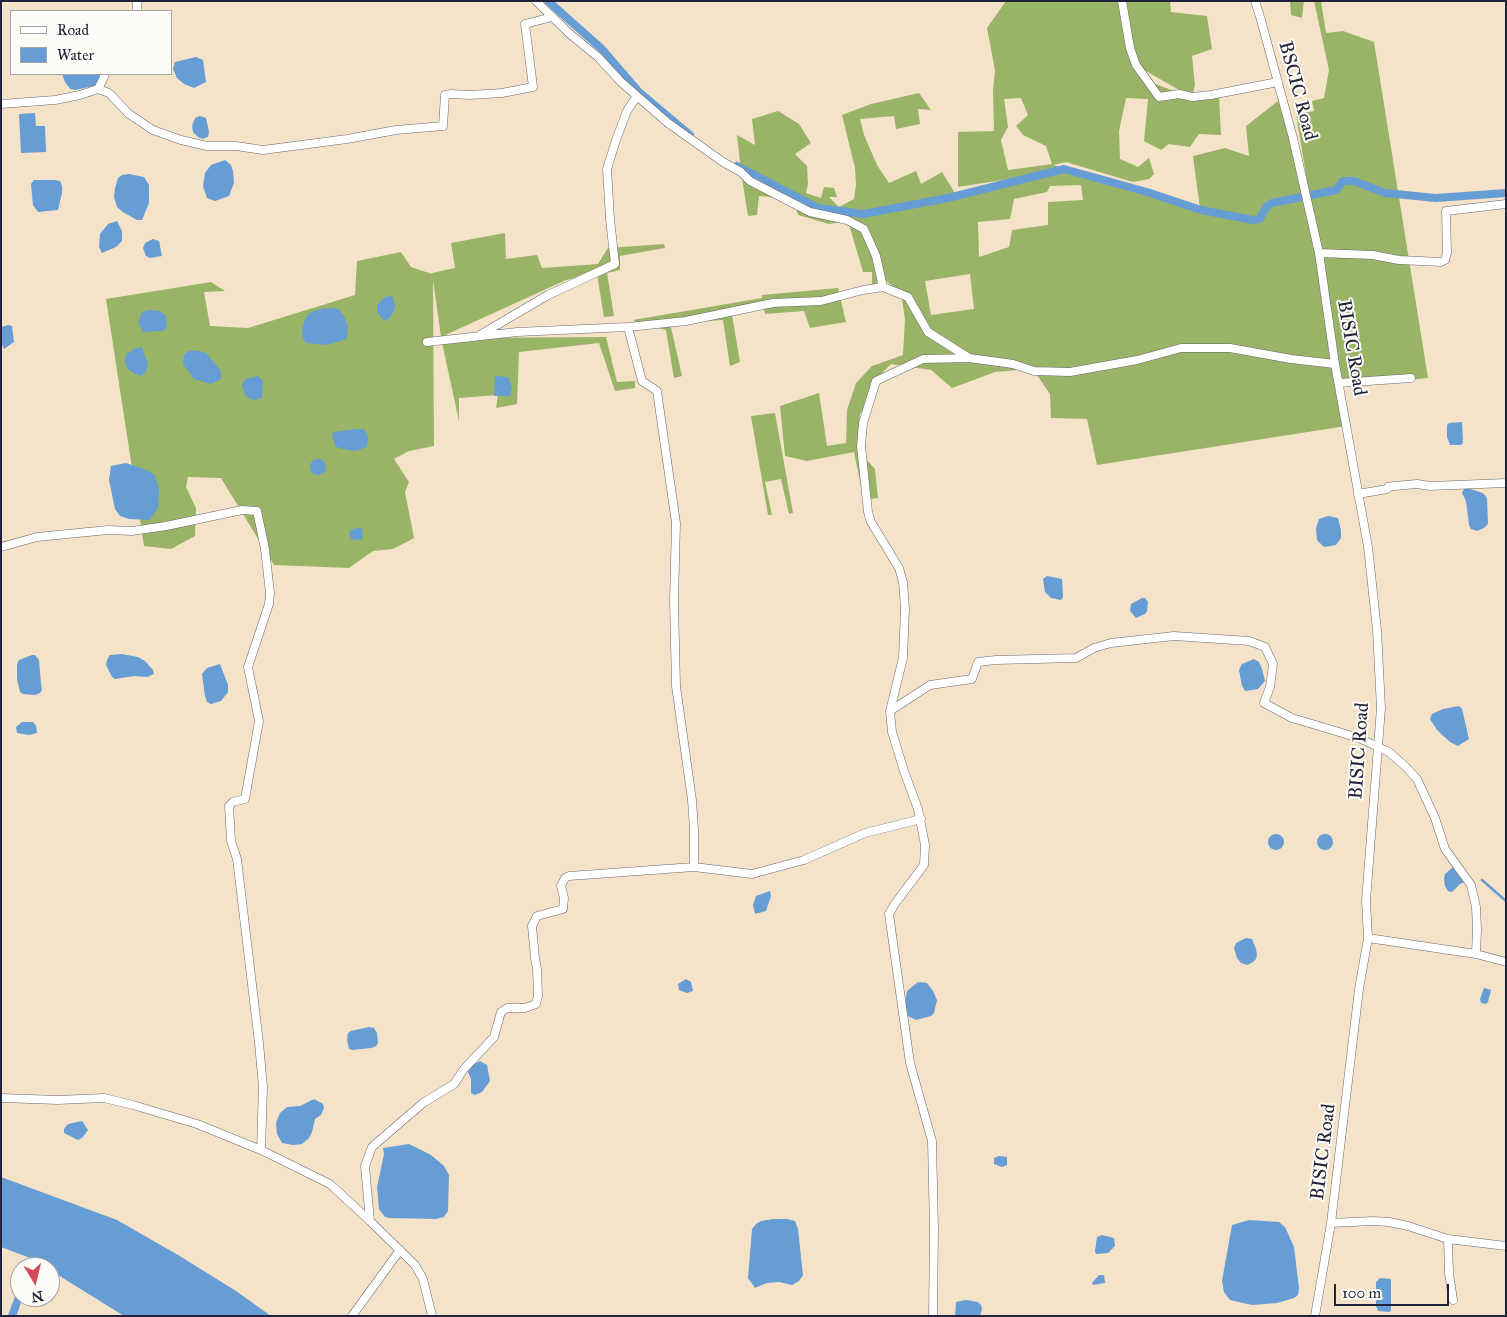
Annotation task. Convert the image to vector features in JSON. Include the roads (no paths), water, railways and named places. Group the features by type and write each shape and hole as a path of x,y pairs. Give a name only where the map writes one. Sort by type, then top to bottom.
{"street":[{"path":"536,1 598,58 621,82 668,123 722,162 741,172 750,181 810,212 846,220 864,229 876,256 883,287"},
{"path":"1122,1 1130,48 1136,66 1159,97 1179,94 1192,97 1211,95 1278,82"},
{"name":"BSCIC Road","path":"1254,1 1293,138 1303,190"},
{"path":"1,104 55,100 98,89 109,93 129,114 153,130 180,140 207,146 236,146 263,150 347,139 396,130 443,126 445,95 502,93 533,87 525,24 552,17"},
{"path":"98,89 104,75"},
{"path":"477,336 548,296 615,264 607,169 627,111 637,96"},
{"name":"BISIC Road","path":"1303,190 1319,253 1335,364 1368,547 1377,630 1381,708 1366,901 1368,938 1359,989 1331,1223 1315,1316"},
{"path":"1319,253 1373,255 1398,260 1441,262 1445,260 1447,254 1446,211 1506,204"},
{"path":"426,342 517,332 628,327 686,322 773,304 820,301 883,287 908,297 928,332 969,358"},
{"path":"628,327 642,381 657,391 676,523 674,601 676,686 692,800 694,867"},
{"path":"933,1316 934,1221 932,1141 910,1064 897,980 890,914 894,905 924,865 925,845 921,819 892,732 890,711 903,658 905,609 903,582 899,568 886,549 869,517 861,446 862,423 876,381 923,359 969,358 1013,364 1034,370 1070,372 1137,360 1181,348 1230,348 1291,359 1335,364"},
{"path":"1339,383 1411,378"},
{"path":"1358,494 1388,489 1388,487 1418,484 1430,486 1506,483"},
{"path":"1,547 37,537 108,530 142,530 242,510 257,510 265,549 270,593 269,604 248,667 259,721 244,799 232,802 229,806 231,841 237,859 263,1087 260,1150"},
{"path":"890,711 930,685 972,680 978,662 1076,658 1094,648 1111,643 1174,636 1249,641 1265,647 1273,664 1270,687 1264,703 1292,718 1359,738 1389,752 1416,779 1435,818 1445,849 1471,885 1476,907 1476,954"},
{"path":"370,1221 365,1166 372,1147 423,1103 454,1084 464,1069 494,1037 501,1012 507,1008 525,1008 536,1004 538,996 537,969 532,926 537,916 563,909 564,898 561,886 565,878 569,876 694,867 752,874 804,860 865,833 921,819"},
{"path":"1368,938 1476,954 1506,962"},
{"path":"1,1098 58,1100 104,1098 159,1112 197,1124 260,1150 330,1184 415,1265 424,1279 432,1316"},
{"path":"1331,1223 1389,1222 1448,1239 1506,1246"},
{"path":"1448,1239 1449,1273 1453,1300"},
{"path":"352,1316 400,1250"}],"water":[{"path":"196,57 203,60 206,82 194,88 184,84 177,78 173,69 175,62"},
{"path":"62,75 100,75 98,85 75,90 70,89"},
{"path":"35,113 36,126 45,126 46,152 21,153 19,114"},
{"path":"200,116 206,118 209,132 208,137 202,139 193,132 192,126 195,118"},
{"path":"225,160 231,165 234,183 229,196 215,201 207,198 203,186 205,173 211,165"},
{"path":"129,174 144,177 149,185 149,203 142,220 137,220 123,212 117,207 114,197 118,178"},
{"path":"34,180 60,181 62,193 58,210 38,212 33,205 31,184"},
{"path":"117,221 122,231 122,241 116,247 102,253 99,247 100,234 108,224"},
{"path":"153,239 159,241 162,256 150,258 146,256 143,248 145,243"},
{"path":"392,296 396,307 390,318 384,321 377,312 377,305 385,297"},
{"path":"319,309 338,309 344,316 348,326 347,339 326,345 306,343 302,336 302,329 306,317"},
{"path":"149,310 160,311 165,315 166,329 143,332 138,323 142,312"},
{"path":"12,326 14,342 4,349 1,342 1,327"},
{"path":"142,347 148,365 145,373 141,376 128,369 125,364 125,358 134,349"},
{"path":"190,350 206,353 221,371 221,379 211,384 194,379 183,364 184,355"},
{"path":"258,376 263,381 262,398 250,399 245,395 242,385 245,379"},
{"path":"495,376 508,377 512,388 510,396 494,396"},
{"path":"1462,422 1463,443 1461,445 1450,445 1447,437 1447,425 1449,423"},
{"path":"364,429 368,437 367,447 355,451 338,448 335,445 332,436 334,432"},
{"path":"315,459 321,459 326,464 324,473 315,475 310,470 310,464"},
{"path":"126,463 155,475 159,490 158,508 150,520 129,519 120,516 115,509 109,480 111,466"},
{"path":"1467,488 1483,493 1487,498 1488,524 1477,531 1471,529 1469,525 1466,501 1462,493"},
{"path":"1328,516 1338,518 1341,538 1336,545 1324,547 1317,540 1316,528 1319,519"},
{"path":"358,527 362,529 363,539 351,540 350,531"},
{"path":"1047,576 1062,579 1063,597 1061,600 1051,598 1045,592 1043,579"},
{"path":"1145,598 1148,602 1147,611 1136,618 1130,611 1131,604"},
{"path":"122,654 138,657 145,661 154,674 147,677 134,676 115,679 106,665 107,660 110,655"},
{"path":"35,655 39,660 42,690 35,695 20,692 17,679 17,664 19,660"},
{"path":"1254,659 1259,662 1265,681 1258,689 1245,691 1242,686 1239,670 1242,664"},
{"path":"220,664 228,685 228,692 221,701 211,704 207,702 205,696 202,674 207,668"},
{"path":"1459,706 1462,709 1469,739 1458,746 1450,742 1437,730 1430,719 1432,714 1443,709"},
{"path":"22,722 33,722 37,733 29,735 17,733 16,727"},
{"path":"1273,834 1279,834 1284,839 1282,848 1273,850 1268,845 1268,839"},
{"path":"1322,834 1328,834 1333,839 1331,848 1322,850 1317,845 1317,839"},
{"path":"1453,867 1457,873 1464,876 1464,882 1452,892 1448,891 1444,879 1445,874"},
{"path":"770,891 771,896 766,911 755,914 753,905 756,896"},
{"path":"1246,938 1252,939 1257,955 1253,962 1247,965 1241,963 1237,958 1234,948 1236,943"},
{"path":"686,979 691,982 693,991 687,993 679,990 678,984"},
{"path":"918,982 927,983 937,1000 934,1013 931,1016 916,1020 908,1016 905,1002 907,991"},
{"path":"1484,988 1491,990 1486,1004 1481,1003 1480,999"},
{"path":"369,1027 374,1028 377,1033 378,1043 376,1046 349,1049 348,1033"},
{"path":"480,1061 487,1065 490,1081 482,1092 475,1095 471,1093 471,1079 468,1068"},
{"path":"314,1099 323,1104 324,1108 321,1115 315,1119 309,1138 302,1144 282,1143 277,1134 276,1123 280,1113 287,1107 300,1106"},
{"path":"82,1121 88,1130 82,1138 78,1140 64,1133 64,1129 68,1124"},
{"path":"409,1144 431,1155 444,1166 449,1175 448,1211 444,1217 436,1219 389,1218 385,1217 379,1209 377,1187 384,1154 383,1148"},
{"path":"999,1156 1007,1157 1007,1165 1002,1167 994,1164 994,1158"},
{"path":"1,1177 117,1220 236,1291 271,1316 124,1316 60,1276 60,1257 28,1257 1,1247"},
{"path":"773,1219 795,1221 798,1229 803,1275 799,1281 792,1285 779,1282 767,1283 755,1288 748,1278 752,1229 761,1221"},
{"path":"1249,1220 1279,1222 1285,1227 1294,1247 1299,1288 1298,1295 1294,1298 1277,1303 1252,1305 1230,1300 1224,1292 1222,1281 1232,1225"},
{"path":"1102,1235 1114,1238 1115,1246 1108,1253 1096,1254 1097,1237"},
{"path":"1099,1275 1104,1275 1105,1283 1093,1285 1092,1283"},
{"path":"1380,1278 1391,1279 1390,1312 1378,1311 1376,1306 1376,1282"},
{"path":"966,1300 978,1302 981,1305 980,1316 955,1316 956,1302"}],"waterway":[{"path":"548,1 602,49 639,92 690,135"},
{"path":"737,166 818,208 863,214 948,198 1064,169 1147,192 1201,210 1253,220 1260,219 1266,207 1272,203 1336,190 1343,181 1354,181 1385,193 1436,198 1506,193"},
{"path":"1482,880 1506,901"},
{"path":"36,1257 39,1251"},
{"path":"12,1316 15,1307"}]}
